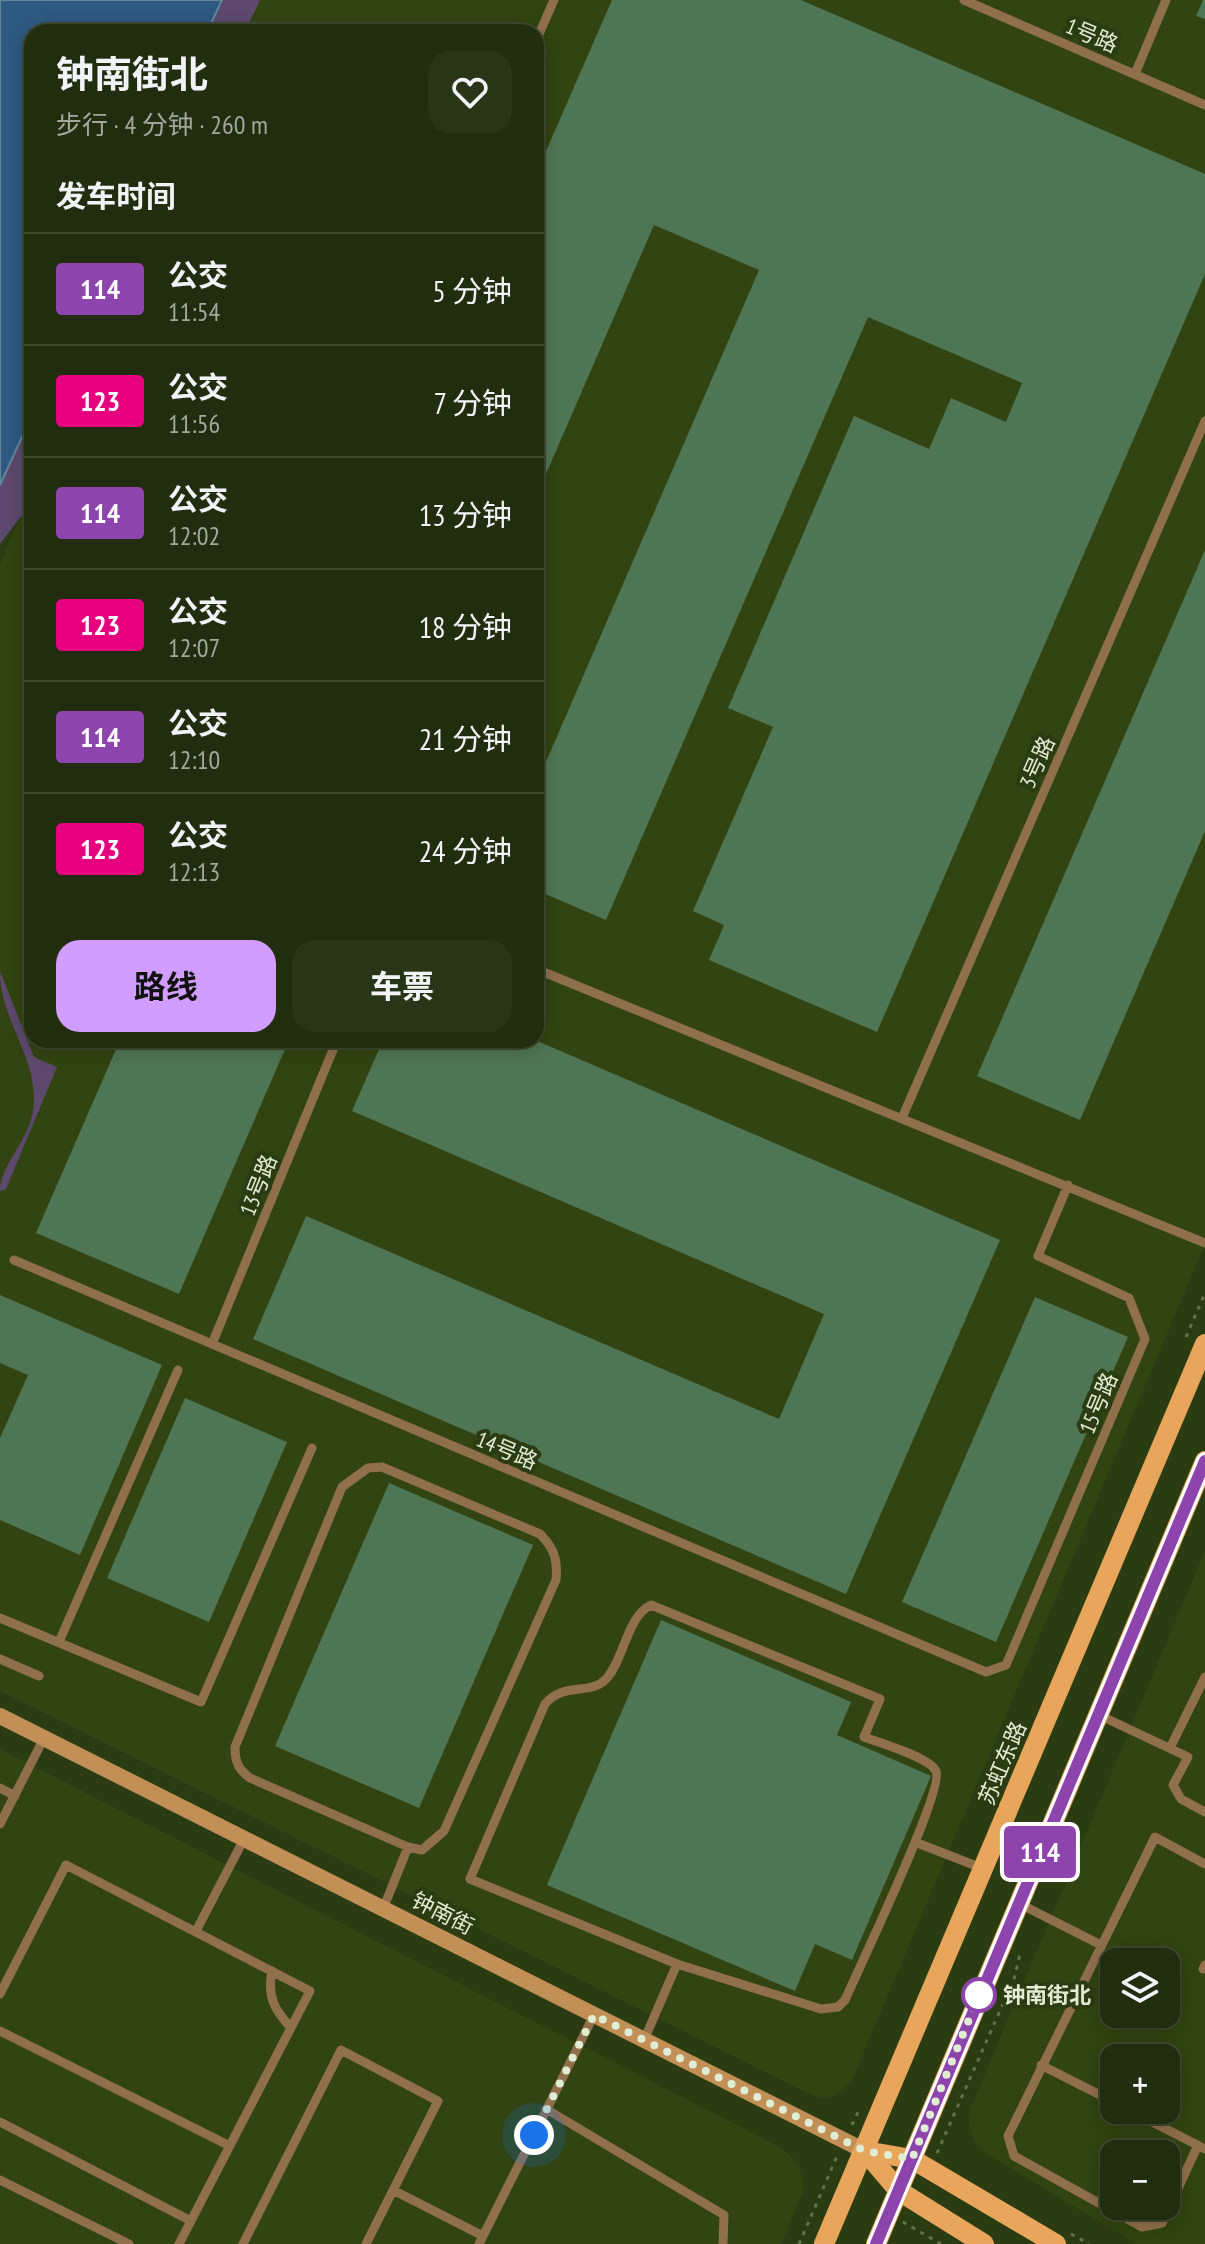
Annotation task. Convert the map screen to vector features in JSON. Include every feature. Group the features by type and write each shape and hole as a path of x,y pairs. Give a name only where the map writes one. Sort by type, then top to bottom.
{"main road":[{"name":"苏虹东路","path":"824,2244 1205,1344"},
{"path":"876,2244 1205,1461"},
{"name":"钟南街","path":"865,2151 912,2159 1056,2244"},
{"name":"钟南街","path":"865,2151 899,2191 984,2244"}],"street":[{"name":"钟南街","path":"0,1716 865,2151"}],"lane":[{"path":"543,24 554,0"},
{"name":"1号路","path":"964,0 1205,105"},
{"path":"1135,74 1166,0"},
{"name":"3号路","path":"902,1118 1205,421"},
{"path":"544,972 1205,1243"},
{"name":"13号路","path":"212,1344 334,1048"},
{"name":"15号路","path":"986,1672 1006,1665 1145,1339 1129,1298 1038,1256 1068,1185"},
{"name":"14号路","path":"14,1260 986,1672"},
{"path":"59,1642 178,1370"},
{"path":"0,1618 201,1702 312,1448"},
{"path":"382,1467 540,1534 551,1546 557,1564 556,1580 444,1831 422,1850 408,1847 250,1778 240,1770 235,1760 235,1747 342,1487 368,1468 382,1467"},
{"path":"658,1606 880,1699 864,1737 929,1763 937,1772 938,1786 845,2000 838,2007 821,2009 677,1964 470,1879 545,1704 554,1694 567,1688 594,1686 605,1680 646,1607 658,1606"},
{"path":"0,1659 39,1676"},
{"path":"1170,1748 1205,1677"},
{"path":"1098,1714 1188,1757 1173,1785 1181,1799 1205,1812"},
{"path":"0,1824 44,1738"},
{"path":"0,1788 15,1796"},
{"path":"1157,2124 1202,2147 1162,2223 1142,2227 1028,2165 1009,2148 1011,2125 1155,1837 1205,1864"},
{"path":"196,1931 244,1839"},
{"path":"915,1842 984,1869"},
{"path":"383,1909 408,1847"},
{"path":"0,1994 66,1865 310,1991 179,2244"},
{"path":"1018,1903 1101,1945"},
{"path":"644,2040 677,1964"},
{"path":"272,1971 269,1988 271,2003 291,2028"},
{"path":"393,2190 481,2240 594,2015"},
{"path":"0,2031 230,2146"},
{"path":"243,2244 341,2050 438,2101 366,2244"},
{"path":"1041,2065 1100,2095"},
{"path":"546,2109 724,2215 723,2244"},
{"path":"0,2122 191,2221"},
{"path":"0,2180 129,2244"}],"shaded area":[{"path":"222,0 260,0 249,24 211,24"},
{"path":"241,0 1205,0 1205,1244 852,2080 835,2096 821,2098 808,2093 0,1691 0,564 24,508 24,1048 544,1048 544,24 231,24"},
{"path":"24,432 24,512 0,544 0,485"},
{"path":"0,971 24,1032 24,1048 30,1048 34,1057 57,1067 6,1189 0,1191 5,1170 28,1127 34,1101 29,1068 5,1005"},
{"path":"1205,1551 1205,2244 1136,2244 984,2152 974,2142 969,2122 971,2107"},
{"path":"0,1749 780,2147 799,2164 804,2189 781,2244 0,2244"}],"water":[{"path":"0,0 222,0 211,24 24,24 24,432 0,485"}],"building":[{"path":"612,0 801,0 1205,174 1205,274 877,1032 709,960 724,925 693,911 773,727 728,708 854,416 929,449 951,398 1006,422 1022,383 868,317 606,920 544,893 544,767 759,270 654,225 544,479 544,156"},
{"path":"1205,0 1205,19 1196,16"},
{"path":"1205,550 1205,831 1080,1120 977,1076"},
{"path":"544,1044 1000,1240 846,1594 253,1339 306,1216 779,1419 824,1314 352,1111 380,1048 544,1048"},
{"path":"117,1048 286,1048 179,1294 36,1233"},
{"path":"0,1295 162,1365 80,1555 0,1520 0,1438 28,1375 0,1363"},
{"path":"1035,1297 1128,1337 996,1642 902,1602"},
{"path":"185,1398 287,1442 209,1622 107,1578"},
{"path":"389,1483 533,1545 419,1808 275,1746"},
{"path":"661,1620 851,1702 837,1735 931,1776 852,1960 815,1944 795,1991 547,1885"}],"bus line":[{"name":"114","path":"876,2244 1205,1461"}],"place":[{"name":"钟南街北","path":"979,1995"}],"route":[{"path":"534,2135 594,2015 865,2151 912,2159 984,1983 979,1995"}]}
